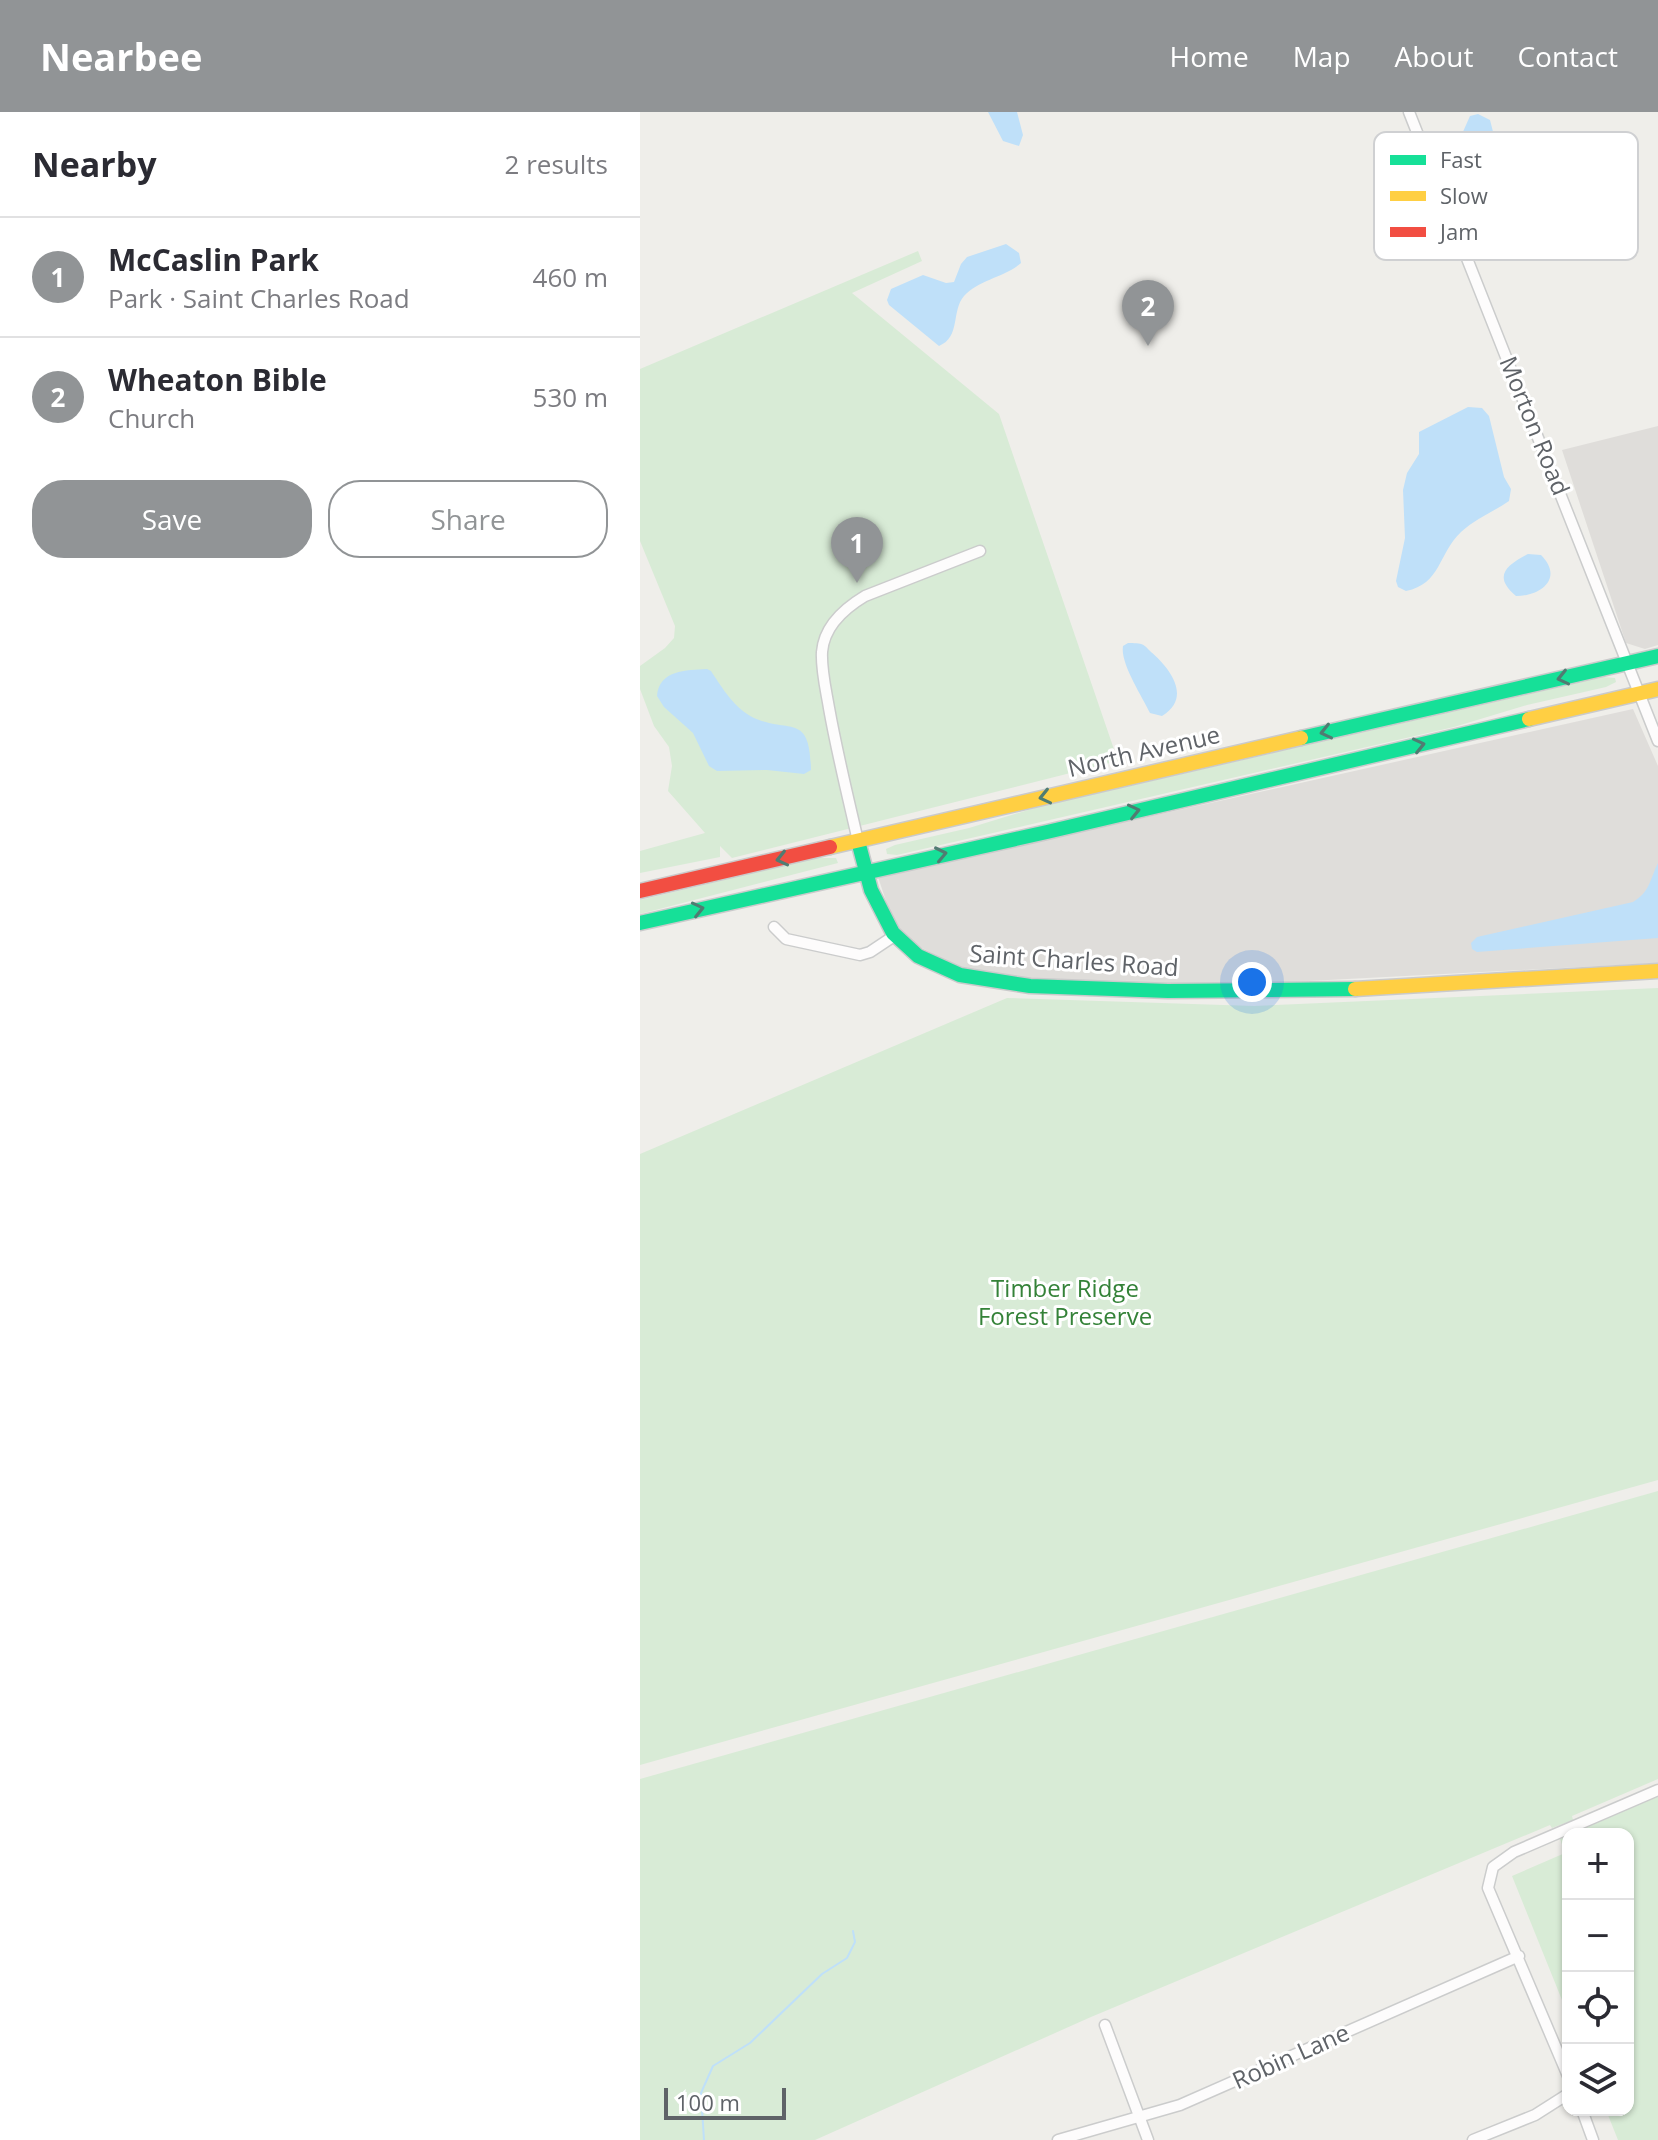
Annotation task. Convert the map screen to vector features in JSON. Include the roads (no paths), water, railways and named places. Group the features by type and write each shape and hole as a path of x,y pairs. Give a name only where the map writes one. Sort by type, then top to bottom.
{"main road":[{"name":"North Avenue","path":"640,891 1658,656"},
{"path":"640,923 1047,832 1658,689"},
{"name":"Saint Charles Road","path":"858,841 876,905 894,936 929,962 956,974 993,981 1236,992 1658,971"}],"street":[{"name":"Morton Road","path":"1409,112 1417,132"},
{"name":"Morton Road","path":"1468,260 1658,741"},
{"name":"Saint Charles Road","path":"858,841 824,681 822,651 831,625 848,606 865,596 980,551"},
{"path":"774,927 786,939 860,955 894,936"},
{"path":"1562,2061 1488,1888 1493,1867 1514,1852 1658,1790"},
{"name":"Robin Lane","path":"1058,2140 1201,2097 1519,1956"},
{"path":"1105,2025 1148,2140"},
{"path":"1473,2140 1535,2115 1562,2098"},
{"path":"1584,2116 1593,2140"}],"water":[{"path":"988,112 1017,112 1023,135 1019,146 1003,141"},
{"path":"1478,114 1490,120 1493,132 1463,132 1470,116"},
{"path":"1006,244 1019,253 1021,263 964,296 950,336 939,346 889,305 887,300 891,289 923,275 946,283 954,282 967,257"},
{"path":"1468,407 1482,408 1489,416 1504,477 1511,489 1509,501 1461,532 1433,575 1426,582 1406,591 1398,587 1396,581 1405,538 1403,490 1407,473 1419,454 1419,432"},
{"path":"1528,554 1541,555 1548,563 1550,578 1534,593 1516,596 1505,583 1505,572"},
{"path":"1128,643 1145,646 1171,675 1177,692 1176,701 1162,716 1150,713 1132,680 1123,653 1123,646"},
{"path":"707,669 747,714 802,732 810,752 811,770 804,774 767,770 717,771 709,766 693,733 664,707 657,696 659,687 668,676 682,671"},
{"path":"1658,863 1658,938 1477,952 1472,949 1471,943 1477,937 1633,902 1646,889"}],"waterway":[{"path":"704,2140 701,2093 713,2066 750,2043 822,1974 847,1958 855,1942 853,1931"}],"place":[{"name":"Wheaton Bible","path":"1148,346"},
{"name":"McCaslin Park","path":"857,583"}],"park label":[{"name":"Timber Ridge Forest Preserve","path":"1065,1303"}]}
